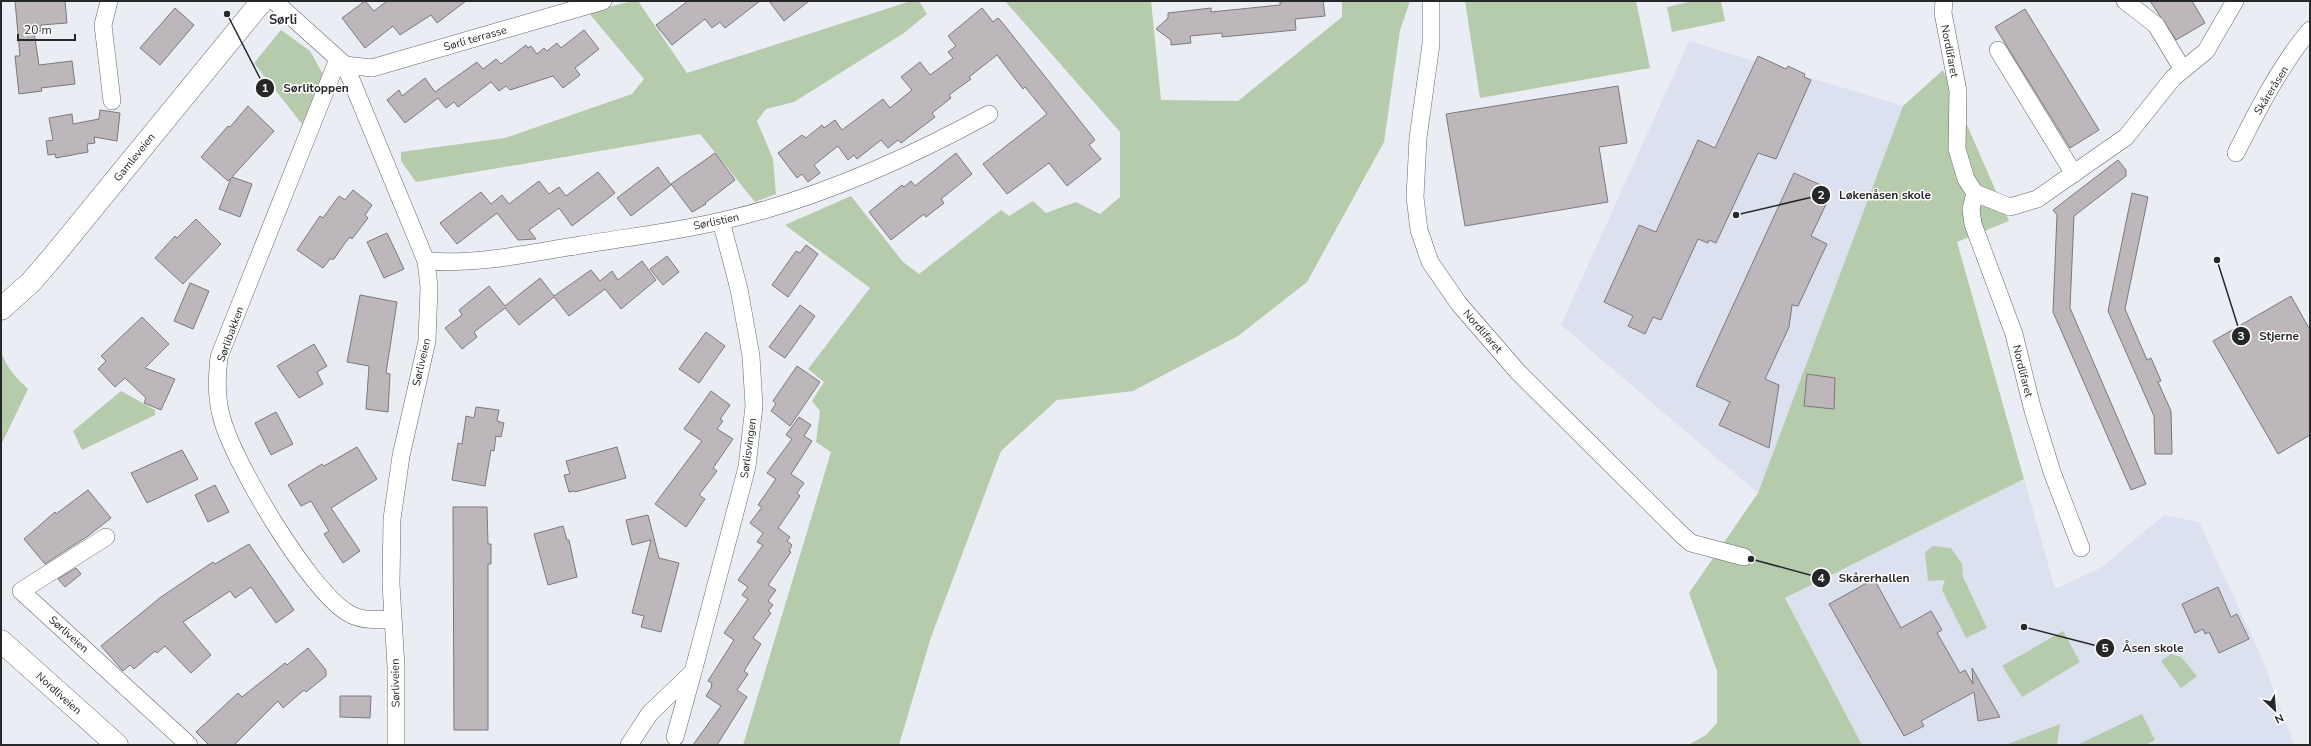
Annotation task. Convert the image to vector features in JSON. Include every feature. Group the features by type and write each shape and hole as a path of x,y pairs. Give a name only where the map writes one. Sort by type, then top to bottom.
{"street":[{"path":"109,1 103,25 112,101"},
{"name":"Gamleveien","path":"1,309 31,282 56,254 262,1"},
{"name":"Sørliveien","path":"274,1 342,62 426,261 429,286 427,341 401,456 392,519 392,619 396,667 396,745"},
{"name":"Sørli terrasse","path":"342,62 372,68 603,1"},
{"name":"Nordlifaret","path":"1432,1 1432,44 1418,138 1415,197 1419,230 1430,262 1459,304 1518,372 1682,535 1691,543 1744,557"},
{"name":"Nordlifaret","path":"1944,1 1943,13 1958,91 1957,149 1966,179 1975,193 1971,209 1973,224 2014,334 2032,407 2052,472 2081,548"},
{"path":"2125,1 2156,26 2183,70"},
{"path":"1975,193 2010,207 2037,199 2126,137 2156,97 2183,70 2206,52 2235,1"},
{"name":"Skåreråsen","path":"2236,153 2274,82 2310,30"},
{"path":"1998,50 2074,174"},
{"name":"Sørlibakken","path":"342,62 219,357 216,385 221,415 230,443 274,521 328,597 348,614 367,620 392,619"},
{"name":"Sørlistien","path":"426,261 444,262 496,259 721,221 797,200 871,173 938,142 989,114"},
{"name":"Sørlisvingen","path":"675,737 747,467 754,406 751,356 739,289 721,221"},
{"name":"Sørliveien","path":"106,537 22,591 189,745"},
{"name":"Nordliveien","path":"1,641 117,745"},
{"path":"629,745 650,713 693,672"}],"shaded area":[{"path":"1689,41 1903,106 1758,493 1561,325"},
{"path":"2024,479 2055,589 2102,567 2164,515 2199,522 2261,656 2294,745 2057,745 2060,724 2005,745 1862,745 1785,598"}],"green space":[{"path":"638,1 687,73 911,1 919,1 927,14 904,33 794,102 766,109 757,121 773,159 776,194 755,202 700,134 416,182 401,161 401,152 505,138 632,94 644,79 588,12"},
{"path":"1005,1 1151,1 1161,100 1238,101 1342,17 1342,1 1410,1 1400,30 1384,142 1307,282 1238,336 1133,391 1057,400 1001,451 931,637 899,745 743,745 831,452 816,442 820,411 812,401 824,382 808,369 870,288 785,225 851,196 903,262 919,274 1001,210 1009,216 1033,201 1046,213 1076,202 1100,214 1120,197 1120,132"},
{"path":"1465,1 1636,1 1650,68 1480,98"},
{"path":"1693,1 1721,1 1725,21 1672,32 1667,7"},
{"path":"281,30 310,51 324,76 302,124 254,63"},
{"path":"1943,70 2009,221 1957,242 2024,479 1785,598 1862,745 1688,745 1706,735 1717,723 1717,671 1689,593 1758,493 1903,106"},
{"path":"1,356 3,356 7,366 13,374 28,389 1,445"},
{"path":"121,391 155,410 155,415 82,450 73,431"},
{"path":"1933,546 1951,548 1962,564 1963,577 1987,628 1966,638 1942,590 1945,580 1928,581 1925,552"},
{"path":"2063,631 2080,662 2022,697 2002,666"},
{"path":"2171,654 2181,657 2197,676 2181,688 2161,661"},
{"path":"2142,714 2155,740 2145,745 2077,745"},
{"path":"2060,724 2057,745 2005,745"}],"building":[{"path":"15,1 65,1 67,23 41,25 41,31 34,32 39,65 72,61 75,84 41,88 42,91 19,94 15,56 20,56"},
{"path":"365,1 374,11 387,1 466,1 437,23 431,15 400,35 393,26 365,48 342,18"},
{"path":"688,1 760,1 725,28 720,22 712,28 705,19 672,45 656,25"},
{"path":"769,1 809,1 784,21"},
{"path":"1323,1 1325,16 1295,19 1296,30 1222,37 1222,33 1190,36 1191,43 1171,45 1171,40 1156,29 1168,18 1168,13 1211,8 1211,12 1280,5 1280,2"},
{"path":"2150,1 2192,1 2205,23 2176,40"},
{"path":"175,8 194,25 160,65 140,48"},
{"path":"982,8 993,22 998,18 1001,21 1058,93 1095,140 1089,145 1101,159 1067,186 1049,163 1007,194 983,164 1047,114 1025,87 1023,89 997,55 969,77 971,79 949,95 951,98 932,113 935,117 901,143 898,140 888,148 881,140 857,159 854,155 848,160 838,146 814,165 820,173 808,182 802,174 797,178 778,153 802,135 806,138 822,125 824,128 835,120 842,130 883,99 890,108 912,90 901,77 920,62 930,75 953,58 948,52 956,46 948,36"},
{"path":"2025,9 2099,130 2070,148 1995,27"},
{"path":"584,30 599,49 575,68 580,75 563,88 553,76 510,90 506,86 499,91 491,82 458,107 454,102 446,108 438,98 405,123 387,100 399,90 402,96 425,78 435,92 477,62 483,69 496,59 501,64 526,45 528,48 531,46 537,54 544,48 547,51 557,43 561,48"},
{"path":"1758,56 1786,69 1788,66 1805,74 1804,77 1811,80 1776,159 1758,153 1716,243 1709,240 1708,243 1698,239 1661,320 1653,317 1645,334 1628,326 1633,316 1604,302 1639,225 1656,232 1698,140 1715,148"},
{"path":"1618,86 1627,143 1599,147 1608,202 1465,226 1446,114"},
{"path":"248,106 274,131 232,177 252,184 240,217 219,209 231,178 228,181 201,157"},
{"path":"100,110 120,113 117,141 94,137 95,143 87,144 88,152 56,158 55,154 48,155 46,141 53,140 49,118 72,114 73,124 99,119"},
{"path":"715,153 735,180 705,203 706,204 692,212 671,184"},
{"path":"956,153 972,174 941,199 944,203 926,217 924,214 891,240 869,212 902,185 904,187 911,181 915,186"},
{"path":"2118,160 2126,170 2126,176 2074,216 2070,308 2146,484 2131,490 2053,312 2057,215 2053,210"},
{"path":"658,167 671,185 631,216 617,198"},
{"path":"598,172 615,193 572,226 559,208 529,230 536,239 518,240 497,213 457,244 440,223 481,192 491,204 502,195 509,204 539,181 549,194 559,187 566,196"},
{"path":"1794,173 1823,186 1820,191 1830,196 1811,236 1827,244 1798,306 1792,305 1789,327 1765,379 1779,385 1769,448 1719,425 1730,402 1696,386"},
{"path":"353,190 372,205 365,215 368,218 352,239 350,237 345,243 334,259 330,259 323,268 297,250 320,216 323,218 339,196 345,200"},
{"path":"2132,193 2148,197 2125,309 2147,360 2151,358 2161,381 2158,382 2171,411 2172,454 2155,454 2154,416 2108,311"},
{"path":"196,219 221,244 183,284 155,258 175,236 177,238"},
{"path":"387,233 404,269 384,278 367,242"},
{"path":"806,245 818,254 788,297 772,285 796,251 800,253"},
{"path":"667,256 679,272 663,285 650,269"},
{"path":"642,261 656,280 621,309 605,289 569,316 554,297 519,325 505,308 474,332 477,337 462,349 445,328 462,315 459,310 489,286 505,306 540,278 554,296 591,270 600,281 612,271 618,280"},
{"path":"190,283 209,291 193,329 174,321"},
{"path":"360,295 397,302 386,373 390,374 388,412 366,409 369,366 347,362"},
{"path":"2291,296 2310,330 2310,435 2278,454 2213,341"},
{"path":"800,305 815,316 785,358 769,347"},
{"path":"142,317 169,344 145,368 175,379 161,410 144,403 146,398 125,378 115,387 98,369 106,361 101,356"},
{"path":"706,332 725,346 699,383 679,369"},
{"path":"314,344 327,366 317,372 323,384 299,398 277,366"},
{"path":"797,366 820,382 790,426 771,411 776,404 773,401"},
{"path":"1807,374 1835,378 1834,409 1804,406"},
{"path":"711,391 730,405 720,419 723,421 717,429 733,439 713,468 717,471 699,495 705,499 686,527 655,504 702,441 684,429"},
{"path":"476,407 499,410 497,421 504,423 501,437 496,436 494,451 491,450 485,486 452,480 458,443 462,444 466,416 474,418"},
{"path":"276,412 293,444 271,455 255,423"},
{"path":"799,417 811,425 804,436 812,441 791,474 804,483 797,493 800,496 778,528 790,537 787,541 792,545 789,551 791,552 768,585 776,590 768,601 773,605 768,611 771,613 753,638 761,644 744,671 748,674 737,690 747,697 717,745 693,745 721,706 706,696 712,683 708,681 734,640 724,633 748,599 742,595 748,587 738,580 763,545 757,542 763,533 750,523 762,507 758,505 776,479 767,473 792,439 786,435"},
{"path":"357,447 377,479 331,508 360,551 343,563 324,534 329,531 311,501 301,506 288,485 322,464 324,466"},
{"path":"617,447 626,478 575,492 569,492 564,475 570,474 566,461"},
{"path":"182,450 198,479 147,503 131,473"},
{"path":"215,485 229,512 208,522 195,495"},
{"path":"88,490 111,518 88,536 45,564 24,539 55,512 56,514"},
{"path":"453,507 487,507 488,544 491,544 491,564 488,564 488,730 454,730"},
{"path":"648,515 659,558 679,563 661,632 641,627 644,616 632,613 651,540 632,545 626,520"},
{"path":"563,526 567,540 569,540 577,577 548,585 534,534"},
{"path":"249,544 294,610 276,623 251,587 235,598 230,591 183,622 211,655 191,673 165,646 157,653 155,651 134,669 130,665 123,671 101,646 161,597 213,562 215,564"},
{"path":"76,568 81,574 65,587 58,579"},
{"path":"1874,579 1901,628 1931,611 1942,630 1937,633 1960,673 1965,670 1973,684 1972,668 2000,717 1978,721 1974,692 1921,721 1924,726 1904,736 1829,604"},
{"path":"2218,587 2231,617 2237,614 2249,639 2219,653 2209,632 2205,634 2203,629 2195,633 2182,604"},
{"path":"308,648 326,670 326,676 306,692 304,690 283,708 278,701 234,745 209,745 196,732 238,693 242,697 285,663 287,665"},
{"path":"340,696 371,696 370,718 340,717"}],"place":[{"name":"Sørlitoppen","path":"227,14"},
{"name":"Løkenåsen skole","path":"1736,215"},
{"name":"Stjerne","path":"2217,260"},
{"name":"Skårerhallen","path":"1751,559"},
{"name":"Åsen skole","path":"2024,627"}],"district":[{"name":"Sørli","path":"283,19"}]}
